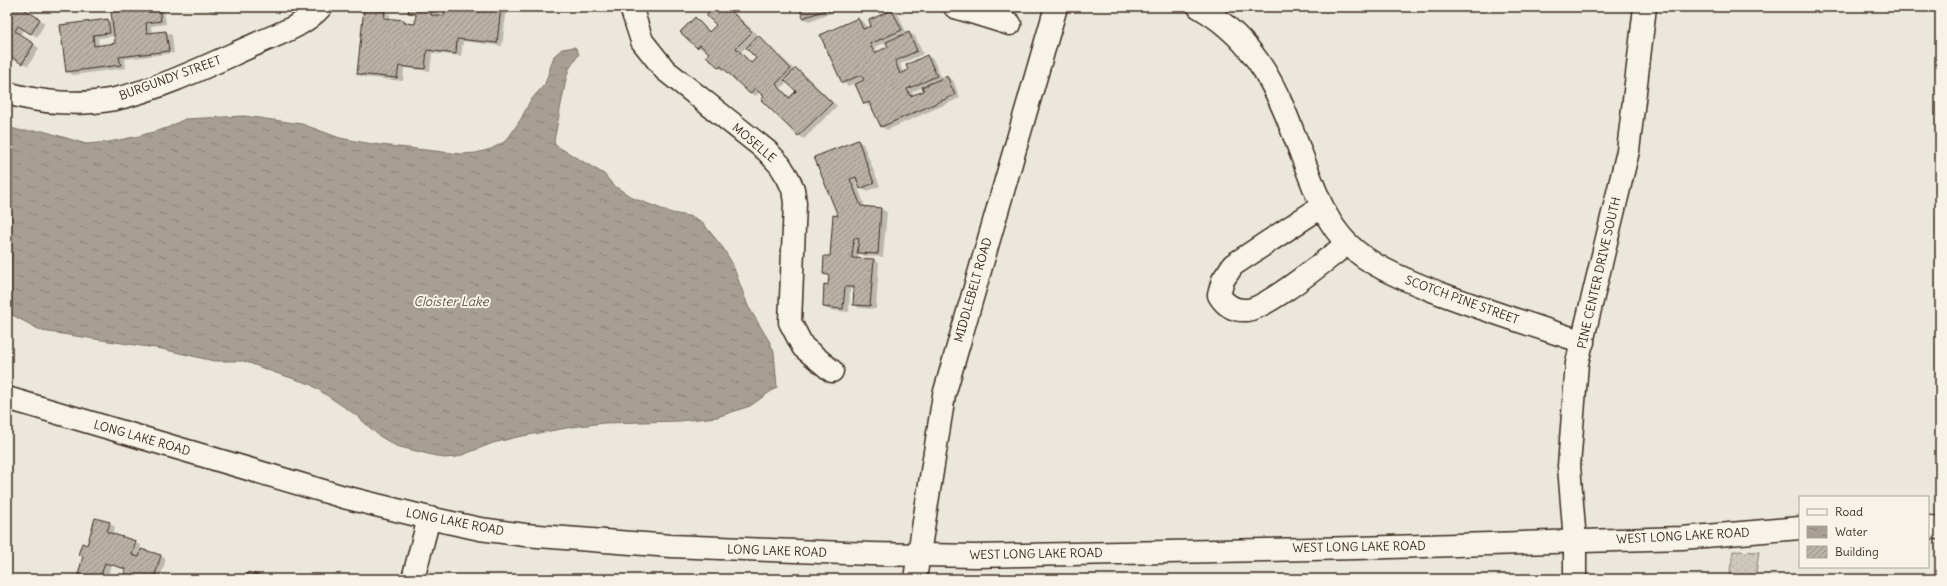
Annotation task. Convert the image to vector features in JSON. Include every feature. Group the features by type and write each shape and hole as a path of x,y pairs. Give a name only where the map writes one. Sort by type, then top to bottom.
{"street":[{"name":"BURGUNDY STREET","path":"7,93 49,102 74,103 114,99 169,81 236,53 296,26 310,18 321,7"},
{"name":"MOSELLE","path":"631,7 642,41 665,70 767,151 780,165 788,178 793,189 796,219 790,322 803,347 832,371"},
{"path":"955,7 1010,24"},
{"name":"MIDDLEBELT ROAD","path":"915,579 944,395 1056,7"},
{"name":"SCOTCH PINE STREET","path":"1199,7 1219,18 1241,38 1262,66 1281,102 1321,207 1333,227 1347,244 1393,274 1484,310 1583,342"},
{"name":"PINE CENTER DRIVE SOUTH","path":"1575,579 1575,541 1569,466 1578,363 1628,151 1645,7"},
{"path":"1321,207 1233,265 1223,280 1219,295 1224,303 1232,308 1247,310 1264,305 1347,244"},
{"name":"LONG LAKE ROAD","path":"7,398 344,497 480,529 588,541 755,550 918,555"},
{"path":"413,579 429,518"},
{"path":"1929,527 1940,528"},
{"name":"WEST LONG LAKE ROAD","path":"918,555 1341,548 1682,538 1799,528"}],"shaded area":[{"path":"1733,551 1759,552 1755,579 1729,579"}],"water":[{"name":"Cloister Lake","path":"575,47 579,54 569,69 566,79 554,141 555,145 604,174 613,185 633,198 672,213 693,217 702,222 723,248 732,263 748,306 774,352 777,387 750,406 717,417 680,421 603,423 572,427 517,437 493,443 457,457 444,458 396,446 378,435 356,415 310,384 244,361 214,361 162,349 42,331 7,312 7,127 22,131 43,131 86,144 109,142 139,136 167,128 185,119 244,116 302,124 340,138 372,144 461,154 476,153 491,149 504,142 509,137 521,119 530,101 545,84 554,56 562,49"}],"building":[{"path":"7,7 21,7 40,19 31,34 18,26 15,31 34,44 22,64 7,54"},
{"path":"159,7 161,21 146,23 147,33 166,31 169,51 119,57 121,65 66,72 60,25 108,19 110,33 93,35 94,46 115,43 111,12"},
{"path":"409,7 432,7 431,15 444,16 445,7 501,7 497,43 457,39 456,54 427,50 425,69 399,66 397,78 357,74 364,8 385,11 384,18 404,20 404,23 415,24 416,14 408,13"},
{"path":"714,7 727,7 752,32 736,48 751,63 756,58 746,48 758,35 791,69 776,84 789,98 796,91 784,80 796,68 832,103 798,136 761,100 764,97 755,88 750,94 721,66 719,68 706,56 709,53 700,45 697,48 680,32 695,17 709,32 716,25 706,15"},
{"path":"799,7 834,7 803,18"},
{"path":"892,10 902,30 870,44 874,53 888,47 886,42 909,32 917,51 895,61 900,74 908,70 906,65 927,55 937,76 907,89 910,96 924,91 922,87 947,76 955,95 881,127 869,102 864,104 855,84 864,80 861,75 842,83 820,35 858,18 863,29 871,26 869,20"},
{"path":"858,140 874,183 860,189 856,177 850,179 861,206 881,208 878,254 857,253 859,239 854,238 852,258 874,259 870,306 853,305 854,287 845,287 843,309 823,307 824,284 828,285 829,275 823,274 824,256 830,256 833,215 838,216 814,157"},
{"path":"95,518 110,522 107,532 136,541 132,555 139,557 141,549 161,555 154,579 123,578 126,569 105,563 100,579 92,579 78,575 83,556 78,555 82,543 87,545"},
{"path":"248,572 271,579 246,579"}]}
